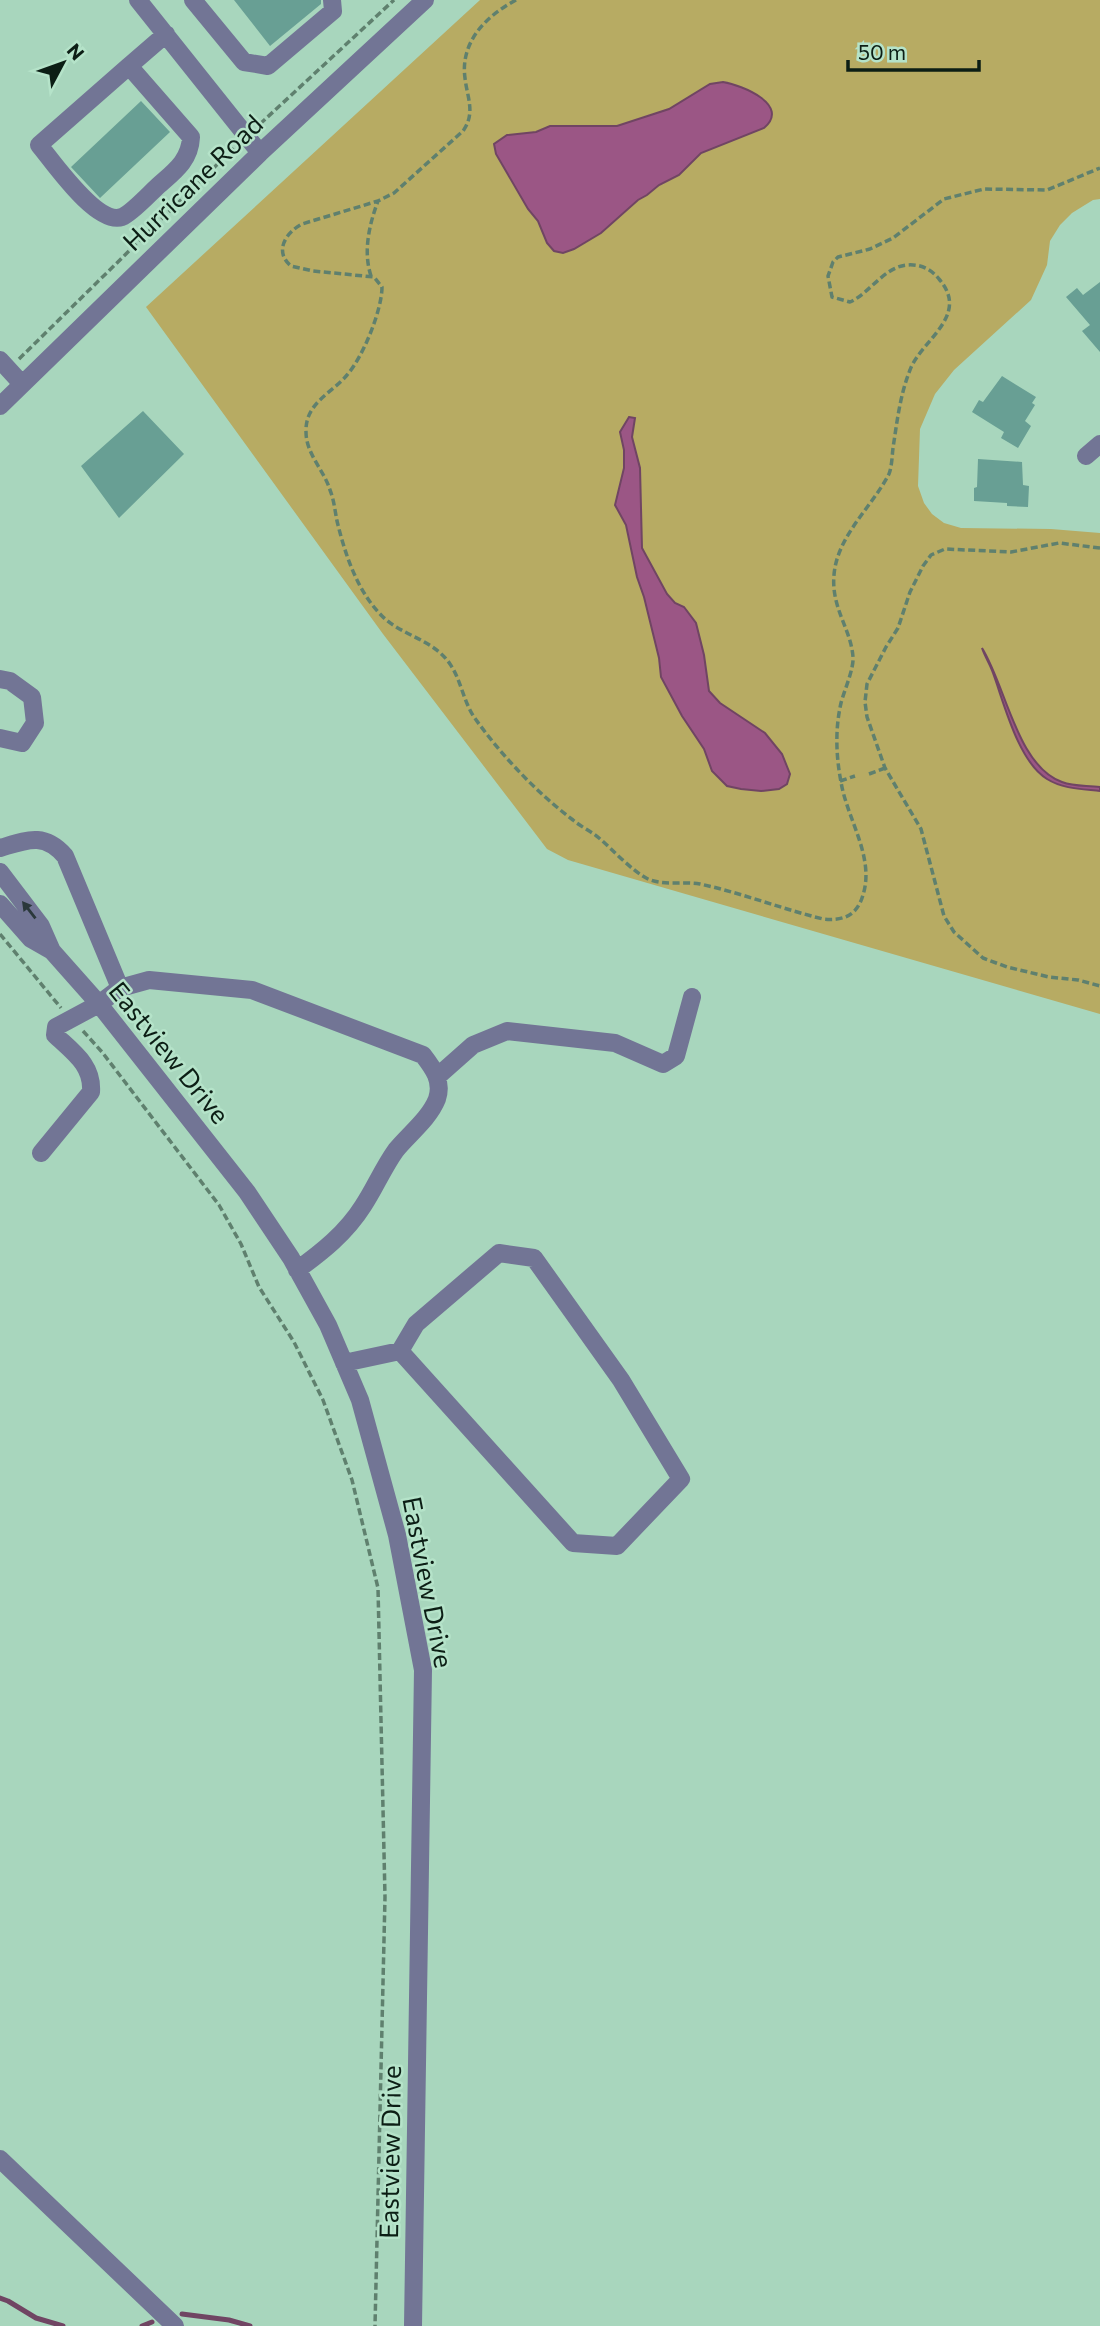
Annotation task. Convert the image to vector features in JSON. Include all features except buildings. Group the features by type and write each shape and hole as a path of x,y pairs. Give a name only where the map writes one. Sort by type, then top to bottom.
{"street":[{"path":"138,0 260,153"},
{"path":"193,0 244,62 268,66 333,11 332,0"},
{"name":"Hurricane Road","path":"0,406 260,153 425,0"},
{"path":"130,65 191,138 191,150 181,165 123,216 110,218 93,207 39,145 130,65 166,34"},
{"path":"5,364 22,384"},
{"path":"1086,456 1100,444"},
{"path":"0,679 10,681 32,696 35,723 22,743 0,738"},
{"path":"0,848 38,839 55,845 65,856 120,988"},
{"name":"Eastview Drive","path":"0,872 41,926 52,951 99,1004 247,1192 297,1270 328,1325 360,1400 397,1535 423,1670 413,2326"},
{"name":"Eastview Drive","path":"0,904 30,939 52,951"},
{"path":"41,1153 92,1092 92,1080 79,1057 55,1035 56,1027 99,1004 120,988 149,980 252,990 423,1055 438,1076 437,1098 420,1124 384,1167 363,1206 330,1246 297,1270"},
{"path":"438,1076 473,1045 507,1031 615,1043 663,1064 676,1056 692,997"},
{"path":"344,1363 400,1352 416,1324 499,1254 534,1258 621,1380 681,1479 617,1546 573,1542 400,1352"},
{"path":"0,2158 175,2326"}],"path":[{"path":"5,364 394,0"},
{"path":"516,0 490,18 465,52 465,79 470,101 469,123 463,131 407,183 378,201 302,224 289,234 281,247 283,259 290,266 313,271 371,276 379,281 382,292 370,332 358,358 347,376 317,401 309,413 306,422 308,447 330,488 344,545 365,594 383,617 393,625 425,640 440,652 455,672 464,700 475,719 511,762 573,821 597,836 648,879 704,885 810,916 836,920 856,910 864,895 864,858 840,781 836,742 841,705 854,659 835,599 834,575 844,541 890,472 898,413 911,367 947,319 950,307 945,286 929,269 904,265 890,272 850,302 832,297 829,288 830,268 838,257 870,249 893,238 944,199 984,189 1046,190 1100,168"},
{"path":"371,276 367,253 371,223 378,201"},
{"path":"1100,548 1059,543 1011,552 945,549 931,555 910,592 898,628 867,684 865,702 867,717 885,768 920,829 944,916 954,932 983,958 1007,967 1100,986"},
{"path":"869,774 885,768"},
{"path":"840,781 855,776"},
{"path":"0,934 102,1052 219,1205 241,1244 259,1287 294,1342 323,1400 352,1480 378,1588 385,1897 375,2326"}],"shaded area":[{"path":"480,0 1100,0 1100,199 1093,200 1072,213 1060,225 1050,241 1047,265 1031,300 954,370 935,394 920,429 918,486 924,503 932,514 944,523 961,528 1051,529 1100,533 1100,1014 568,860 547,849 383,634 146,307"},
{"path":"723,82 741,87 761,97 768,104 772,112 771,120 764,128 701,153 679,175 638,200 601,233 574,249 563,253 554,251 496,154 494,144 507,135 536,132 550,126 617,126 669,109 710,84"},
{"path":"629,417 635,418 632,437 640,468 642,548 667,594 675,603 684,607 696,623 709,691 720,703 765,733 782,754 790,774 787,784 779,789 761,791 727,786 712,771 704,749 661,677 659,658 626,525 615,505 624,468 620,432"},
{"path":"982,648 1023,743 1034,760 1047,773 1062,782 1100,787 1100,791 1060,785 1037,771 1013,730"}],"waterway":[{"path":"0,2298 36,2318 63,2326"},
{"path":"182,2314 229,2320 250,2326"},
{"path":"142,2326 152,2322"}]}
